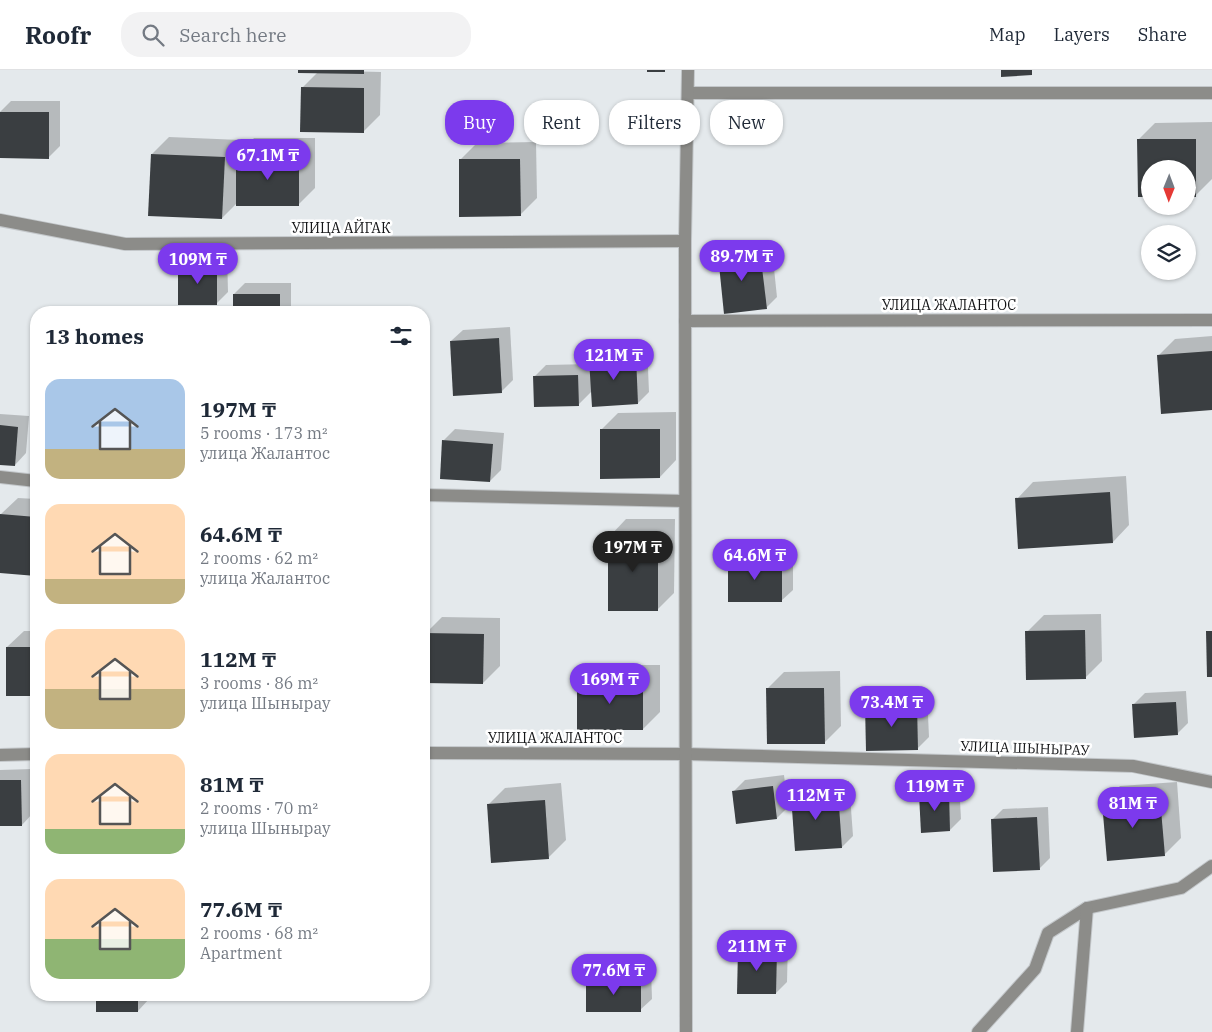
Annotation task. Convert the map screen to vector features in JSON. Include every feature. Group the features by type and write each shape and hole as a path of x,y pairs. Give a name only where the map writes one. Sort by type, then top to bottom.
{"street":[{"path":"686,1032 685,241 688,70"},
{"path":"688,93 1212,93"},
{"name":"УЛИЦА АЙГАК","path":"0,220 125,244 685,241"},
{"name":"УЛИЦА ЖАЛАНТОС","path":"685,321 1212,320"},
{"path":"0,477 30,480"},
{"path":"430,495 685,501"},
{"name":"УЛИЦА ЖАЛАНТОС","path":"430,753 686,754"},
{"path":"0,754 30,754"},
{"name":"УЛИЦА ШЫНЫРАУ","path":"686,754 1133,766 1212,782"},
{"path":"978,1032 1035,969 1048,933 1087,908 1181,888 1212,866"},
{"path":"1077,1032 1087,908"}],"building":[{"path":"298,70 364,70 364,74 298,73"},
{"path":"647,70 665,70 665,72 647,72"},
{"path":"1001,70 1032,70 1032,75 1001,77"},
{"path":"301,87 364,88 364,133 300,132"},
{"path":"0,112 49,112 49,159 0,158"},
{"path":"1137,139 1196,139 1196,160 1141,160 1141,197 1138,197"},
{"path":"151,154 225,157 222,219 148,216"},
{"path":"236,155 299,155 299,206 236,206"},
{"path":"459,159 520,159 521,216 459,217"},
{"path":"760,251 767,309 724,314 718,255"},
{"path":"178,265 217,265 217,305 178,305"},
{"path":"233,294 280,294 280,306 233,306"},
{"path":"499,338 502,393 453,396 450,341"},
{"path":"1212,351 1212,410 1161,414 1157,355"},
{"path":"636,356 638,404 592,407 589,359"},
{"path":"578,375 579,406 534,407 533,376"},
{"path":"0,425 18,427 15,466 0,465"},
{"path":"600,429 660,429 660,478 600,479"},
{"path":"442,440 493,444 490,482 440,479"},
{"path":"1110,492 1113,543 1018,549 1015,498"},
{"path":"0,514 30,516 30,576 0,573"},
{"path":"608,535 658,536 658,611 608,611"},
{"path":"728,560 782,560 782,602 728,602"},
{"path":"1085,630 1086,679 1026,680 1025,631"},
{"path":"1206,631 1212,631 1212,677 1207,677"},
{"path":"430,633 484,634 483,684 430,683"},
{"path":"6,647 30,647 30,696 6,696"},
{"path":"577,681 643,681 643,730 577,730"},
{"path":"766,688 824,688 825,744 767,744"},
{"path":"1176,702 1178,735 1134,738 1132,704"},
{"path":"917,704 918,750 866,751 865,705"},
{"path":"0,780 21,780 22,826 0,826"},
{"path":"773,786 777,819 736,824 732,791"},
{"path":"838,792 842,848 795,851 791,795"},
{"path":"949,792 950,831 921,833 919,794"},
{"path":"1160,798 1165,856 1107,861 1102,802"},
{"path":"545,800 549,859 491,863 487,804"},
{"path":"1037,817 1040,870 993,872 991,819"},
{"path":"738,950 777,950 776,994 737,994"},
{"path":"641,980 641,1012 586,1012 586,981"},
{"path":"96,1001 138,1001 138,1012 96,1012"}]}
